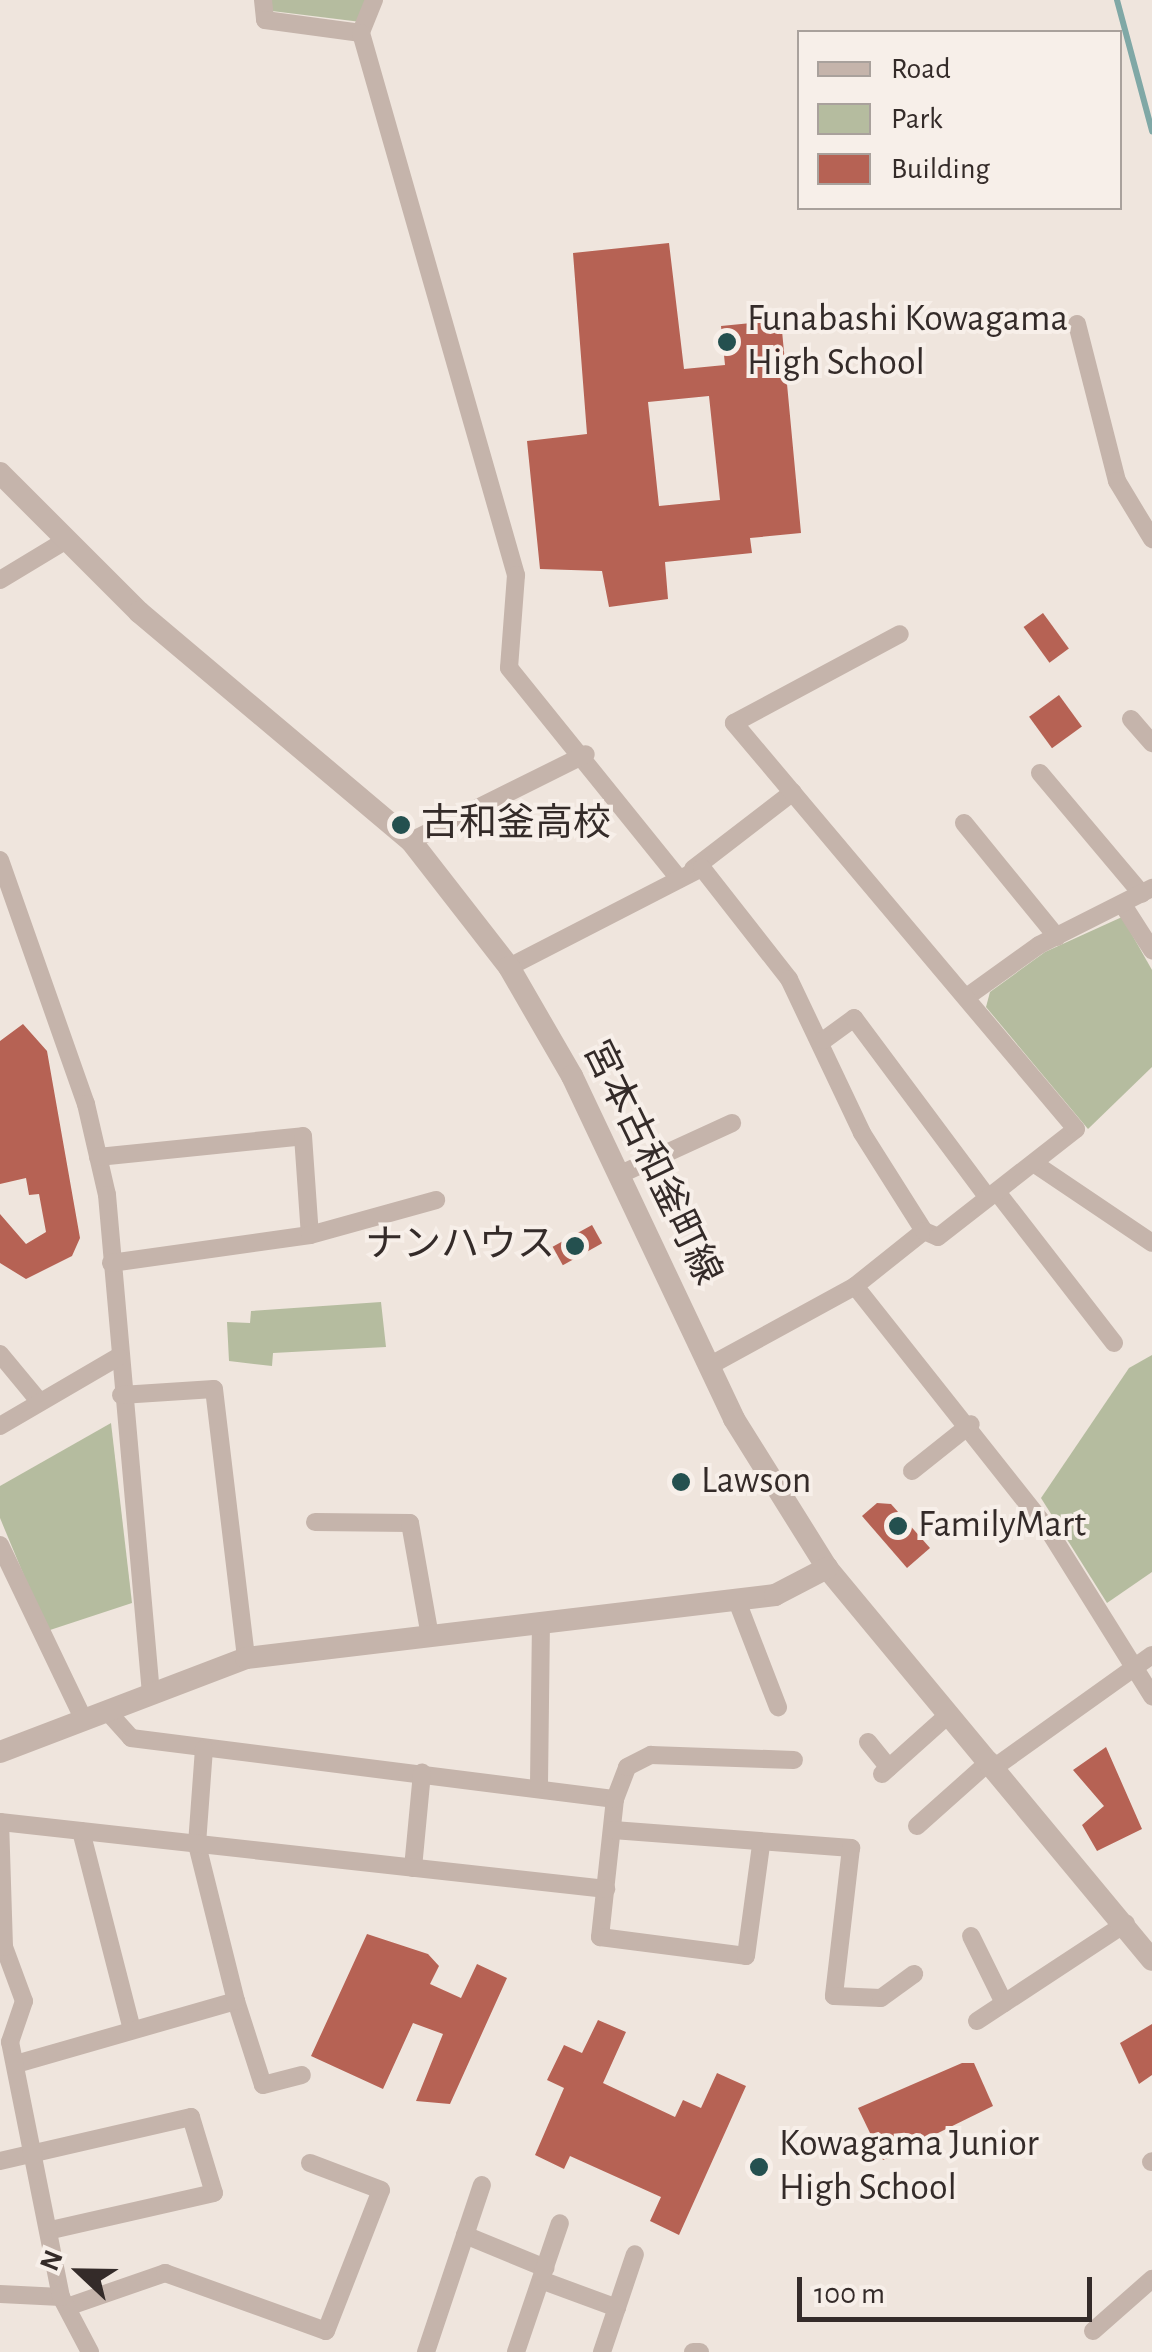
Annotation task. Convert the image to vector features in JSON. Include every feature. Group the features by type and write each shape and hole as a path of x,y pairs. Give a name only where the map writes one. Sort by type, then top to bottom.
{"street":[{"path":"262,0 265,20 361,33"},
{"path":"374,0 361,33 516,576 509,668 686,874 713,876 824,1040 862,1133 924,1231 938,1238 1076,1129 968,996 734,723 900,634"},
{"path":"1077,324 1117,482 1152,538"},
{"name":"宮本古和釜町線","path":"0,472 63,542 411,841 509,967 623,1173 709,1366 828,1568 1126,1923 1152,1960"},
{"path":"0,580 63,542"},
{"path":"1131,719 1152,743"},
{"path":"411,841 586,754"},
{"path":"968,996 1056,937 1147,891 1040,774"},
{"path":"509,967 686,874 792,792"},
{"path":"964,823 1056,937"},
{"path":"0,860 98,1156 150,1694"},
{"path":"1122,905 1152,950"},
{"path":"824,1040 854,1018 1114,1343"},
{"path":"623,1173 732,1123"},
{"path":"98,1156 303,1136 310,1236"},
{"path":"1034,1164 1152,1244"},
{"path":"111,1263 310,1236 436,1200"},
{"path":"709,1366 855,1286 924,1231"},
{"path":"855,1286 971,1424 1152,1696"},
{"path":"0,1354 39,1401"},
{"path":"0,1426 118,1357"},
{"path":"121,1395 214,1388 246,1658"},
{"path":"912,1470 971,1424"},
{"path":"315,1522 410,1524 430,1636"},
{"path":"2,1558 84,1720"},
{"path":"0,1752 246,1658 736,1601 790,1592 828,1568"},
{"path":"736,1601 778,1706"},
{"path":"540,1784 541,1622"},
{"path":"917,1826 993,1764 1152,1655"},
{"path":"107,1711 131,1738 540,1784 615,1799"},
{"path":"868,1742 886,1771 949,1714"},
{"path":"204,1749 197,1844 236,2000 263,2085 302,2075"},
{"path":"760,1845 746,1956 600,1936 615,1799 627,1767 651,1756 794,1760"},
{"path":"413,1868 422,1772"},
{"path":"90,2352 64,2302 54,2229 10,2042 24,2001 2,1947 0,1822 606,1889"},
{"path":"613,1830 760,1845 851,1848 834,1996 881,1998 914,1974"},
{"path":"81,1831 132,2030"},
{"path":"977,2021 1126,1923"},
{"path":"971,1936 1004,2003"},
{"path":"16,2064 236,2000"},
{"path":"0,2161 39,2158 192,2118 214,2193 54,2229"},
{"path":"0,2294 64,2302 164,2272 326,2331 382,2190 310,2164"},
{"path":"426,2352 482,2185"},
{"path":"516,2352 560,2223"},
{"path":"465,2236 617,2308"},
{"path":"602,2352 636,2254"},
{"path":"1094,2331 1152,2279"}],"green space":[{"path":"271,0 369,0 361,22 272,11"},
{"path":"1122,917 1152,970 1152,1067 1088,1129 986,1007 990,992 1045,952"},
{"path":"381,1302 386,1347 273,1353 272,1366 229,1361 227,1322 250,1323 251,1311"},
{"path":"1152,1355 1152,1572 1107,1603 1041,1498 1129,1368"},
{"path":"111,1423 132,1603 47,1631 0,1518 0,1486"}],"building":[{"path":"669,243 684,369 725,365 721,326 781,320 801,533 750,538 752,553 665,562 668,599 609,607 602,571 540,569 527,441 587,434 573,253","holes":["709,396 720,500 659,506 648,402"]},
{"path":"1043,613 1069,649 1049,663 1024,627"},
{"path":"1059,695 1082,727 1052,748 1029,717"},
{"path":"23,1024 47,1051 80,1238 72,1256 26,1279 0,1263 0,1214 26,1244 46,1232 39,1194 29,1195 26,1178 0,1184 0,1041"},
{"path":"592,1225 602,1243 563,1265 553,1247"},
{"path":"877,1503 891,1504 930,1548 907,1568 862,1516"},
{"path":"1106,1747 1142,1829 1097,1851 1082,1825 1104,1806 1073,1770"},
{"path":"367,1934 428,1954 439,1966 430,1984 461,1998 477,1964 507,1978 450,2104 416,2101 443,2034 413,2023 383,2089 311,2056"},
{"path":"598,2020 626,2032 603,2083 675,2117 683,2100 701,2108 717,2073 746,2086 679,2235 650,2221 661,2197 570,2156 564,2169 535,2155 564,2088 547,2080 564,2045 582,2053"},
{"path":"1152,2024 1152,2075 1139,2084 1120,2043"},
{"path":"962,2063 974,2063 993,2106 883,2160 858,2108"}],"waterway":[{"path":"1117,0 1152,131"}],"place":[{"name":"Funabashi Kowagama High School","path":"727,342"},
{"name":"古和釜高校","path":"401,825"},
{"name":"ナンハウス","path":"575,1246"},
{"name":"Lawson","path":"681,1482"},
{"name":"FamilyMart","path":"898,1526"},
{"name":"Kowagama Junior High School","path":"759,2167"}]}
